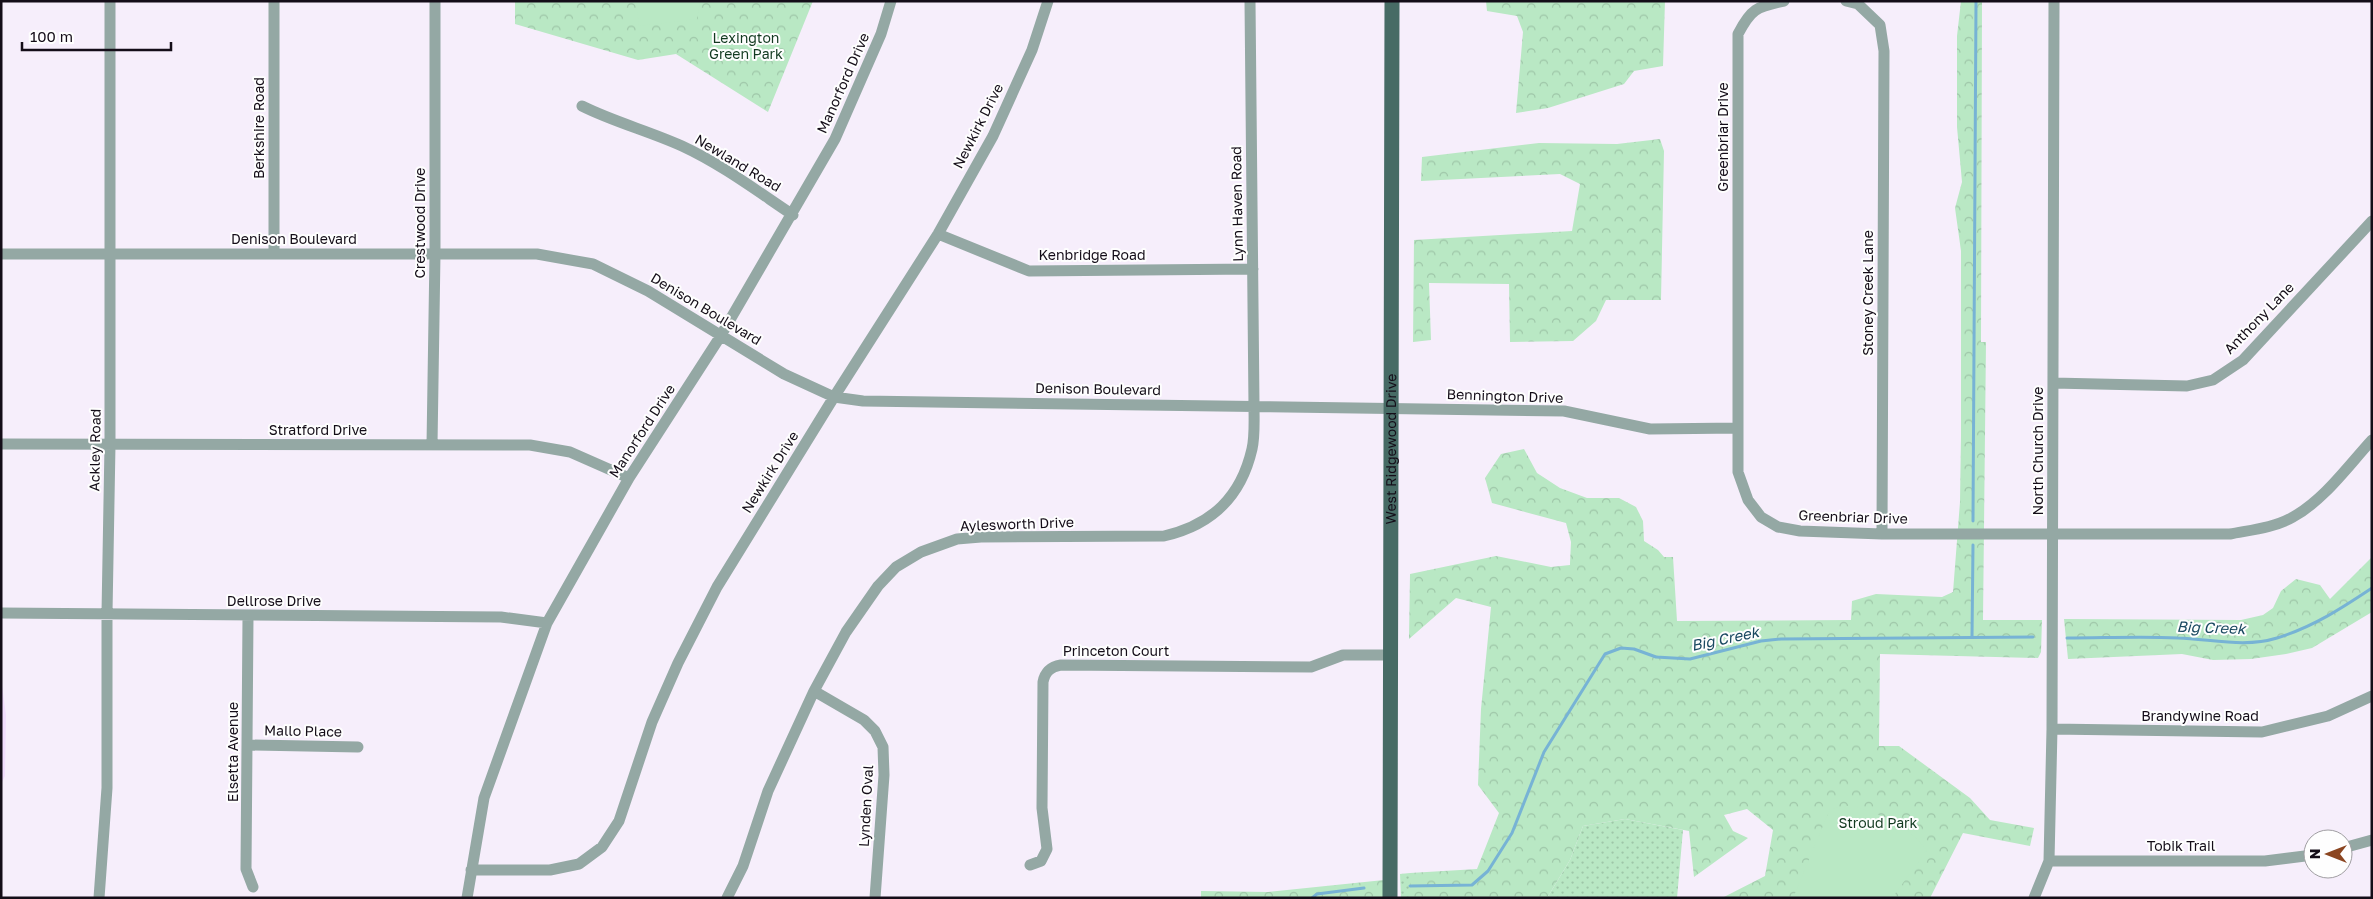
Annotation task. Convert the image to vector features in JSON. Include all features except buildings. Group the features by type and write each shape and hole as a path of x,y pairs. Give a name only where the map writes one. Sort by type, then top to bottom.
{"main road":[{"name":"West Ridgewood Drive","path":"1390,898 1392,1"}],"street":[{"name":"Ackley Road","path":"99,898 107,788 107,613 110,445 110,1"},
{"name":"Berkshire Road","path":"274,1 274,254"},
{"name":"Crestwood Drive","path":"432,445 435,254 435,1"},
{"name":"Manorford Drive","path":"467,898 484,798 546,623 628,478 720,337 793,215 835,139 881,34 891,1"},
{"name":"Newkirk Drive","path":"471,870 550,870 579,864 602,847 619,821 652,722 678,663 717,587 834,397 938,234 993,136 1032,50 1048,1"},
{"name":"Lynn Haven Road","path":"1250,1 1254,406"},
{"name":"Greenbriar Drive","path":"1784,1 1762,6 1748,14 1738,34 1738,472 1748,500 1761,517 1778,527 1800,531 1882,534 2230,534 2262,528 2292,518 2318,498 2372,440"},
{"name":"Stoney Creek Lane","path":"1846,1 1858,4 1880,25 1884,51 1882,534"},
{"name":"North Church Drive","path":"2034,898 2049,861 2052,729 2054,1"},
{"name":"Newland Road","path":"582,106 609,119 681,146 724,169 793,215"},
{"name":"Anthony Lane","path":"2052,383 2187,386 2213,380 2243,360 2372,221"},
{"name":"Kenbridge Road","path":"938,234 1029,271 1253,270"},
{"name":"Denison Boulevard","path":"1,254 537,254 592,264 648,291 720,337 784,374 834,397 863,401 1390,408"},
{"name":"Aylesworth Drive","path":"726,898 743,866 768,791 814,691 846,632 878,586 896,567 921,552 957,539 981,537 1164,536 1186,531 1212,516 1233,495 1244,474 1253,447 1254,406"},
{"name":"Bennington Drive","path":"1390,408 1564,411 1650,429 1738,428"},
{"name":"Stratford Drive","path":"1,444 530,445 570,452 628,478"},
{"name":"Dellrose Drive","path":"1,613 107,613 248,617 501,617 546,623"},
{"name":"Elsetta Avenue","path":"248,617 246,869 253,887"},
{"name":"Princeton Court","path":"1030,866 1041,861 1047,848 1042,808 1043,682 1045,675 1052,668 1061,665 1311,667 1342,655 1390,655"},
{"name":"Lynden Oval","path":"814,691 864,720 875,731 883,747 884,775 875,898"},
{"name":"Brandywine Road","path":"2052,729 2262,732 2328,716 2372,696"},
{"name":"Mallo Place","path":"248,745 358,747"},
{"path":"2353,845 2372,840"},
{"name":"Tobik Trail","path":"2049,861 2266,861 2303,856"}],"shaded area":[{"path":"1,678 6,715 5,776 1,784"}],"green space":[{"name":"Lexington Green Park","path":"515,1 813,1 768,112 676,54 638,60 515,24"},
{"path":"636,1 700,1 697,19 639,26"},
{"path":"1486,1 1665,1 1663,66 1634,71 1624,84 1548,108 1516,113 1523,32 1517,16 1487,11"},
{"name":"Stroud Park","path":"1961,1 1982,1 1981,342 1986,342 1983,620 2042,620 2041,652 2038,658 1880,654 1879,746 1899,746 1970,798 1990,820 2034,828 2030,846 1963,833 1930,898 1722,898 1765,876 1773,830 1747,809 1724,815 1733,831 1748,838 1694,877 1689,831 1625,819 1583,826 1570,860 1547,898 1410,898 1410,873 1477,869 1499,813 1478,785 1481,709 1491,607 1456,598 1409,639 1410,574 1496,556 1551,567 1570,565 1571,542 1566,523 1492,503 1485,478 1501,454 1524,449 1537,473 1560,488 1587,498 1619,498 1636,507 1643,521 1644,541 1658,550 1664,557 1673,557 1677,621 1851,620 1852,601 1876,594 1942,597 1953,592 1960,502 1961,436 1961,251 1955,208 1962,182 1957,127 1957,36"},
{"path":"1660,139 1664,151 1661,300 1606,300 1596,321 1573,341 1510,342 1509,284 1429,283 1431,340 1413,342 1414,240 1572,231 1580,184 1560,174 1421,181 1422,157 1539,143 1617,144"},
{"path":"2372,557 2372,612 2312,648 2251,659 2213,660 2182,654 2068,659 2064,619 2241,620 2263,615 2273,608 2281,591 2296,579 2320,585 2330,599"},
{"name":"Stroud Park","path":"1852,805 1901,823 1927,850 1892,898 1793,898 1830,809"},
{"path":"1625,819 1683,830 1677,898 1547,898 1570,860 1583,826"},
{"path":"1410,873 1410,898 1401,898 1400,874"},
{"path":"1384,880 1384,898 1201,898 1201,891 1268,892"}],"waterway":[{"path":"1973,521 1976,1"},
{"path":"1972,637 1973,545"},
{"name":"Big Creek","path":"2067,638 2164,637 2240,643 2265,641 2290,634 2315,623 2372,588"},
{"name":"Big Creek","path":"1410,886 1472,885 1488,871 1512,833 1544,752 1605,654 1621,648 1634,649 1656,657 1690,659 1761,641 1781,639 2033,637"},
{"name":"Big Creek","path":"1312,898 1317,894 1364,888"}]}
